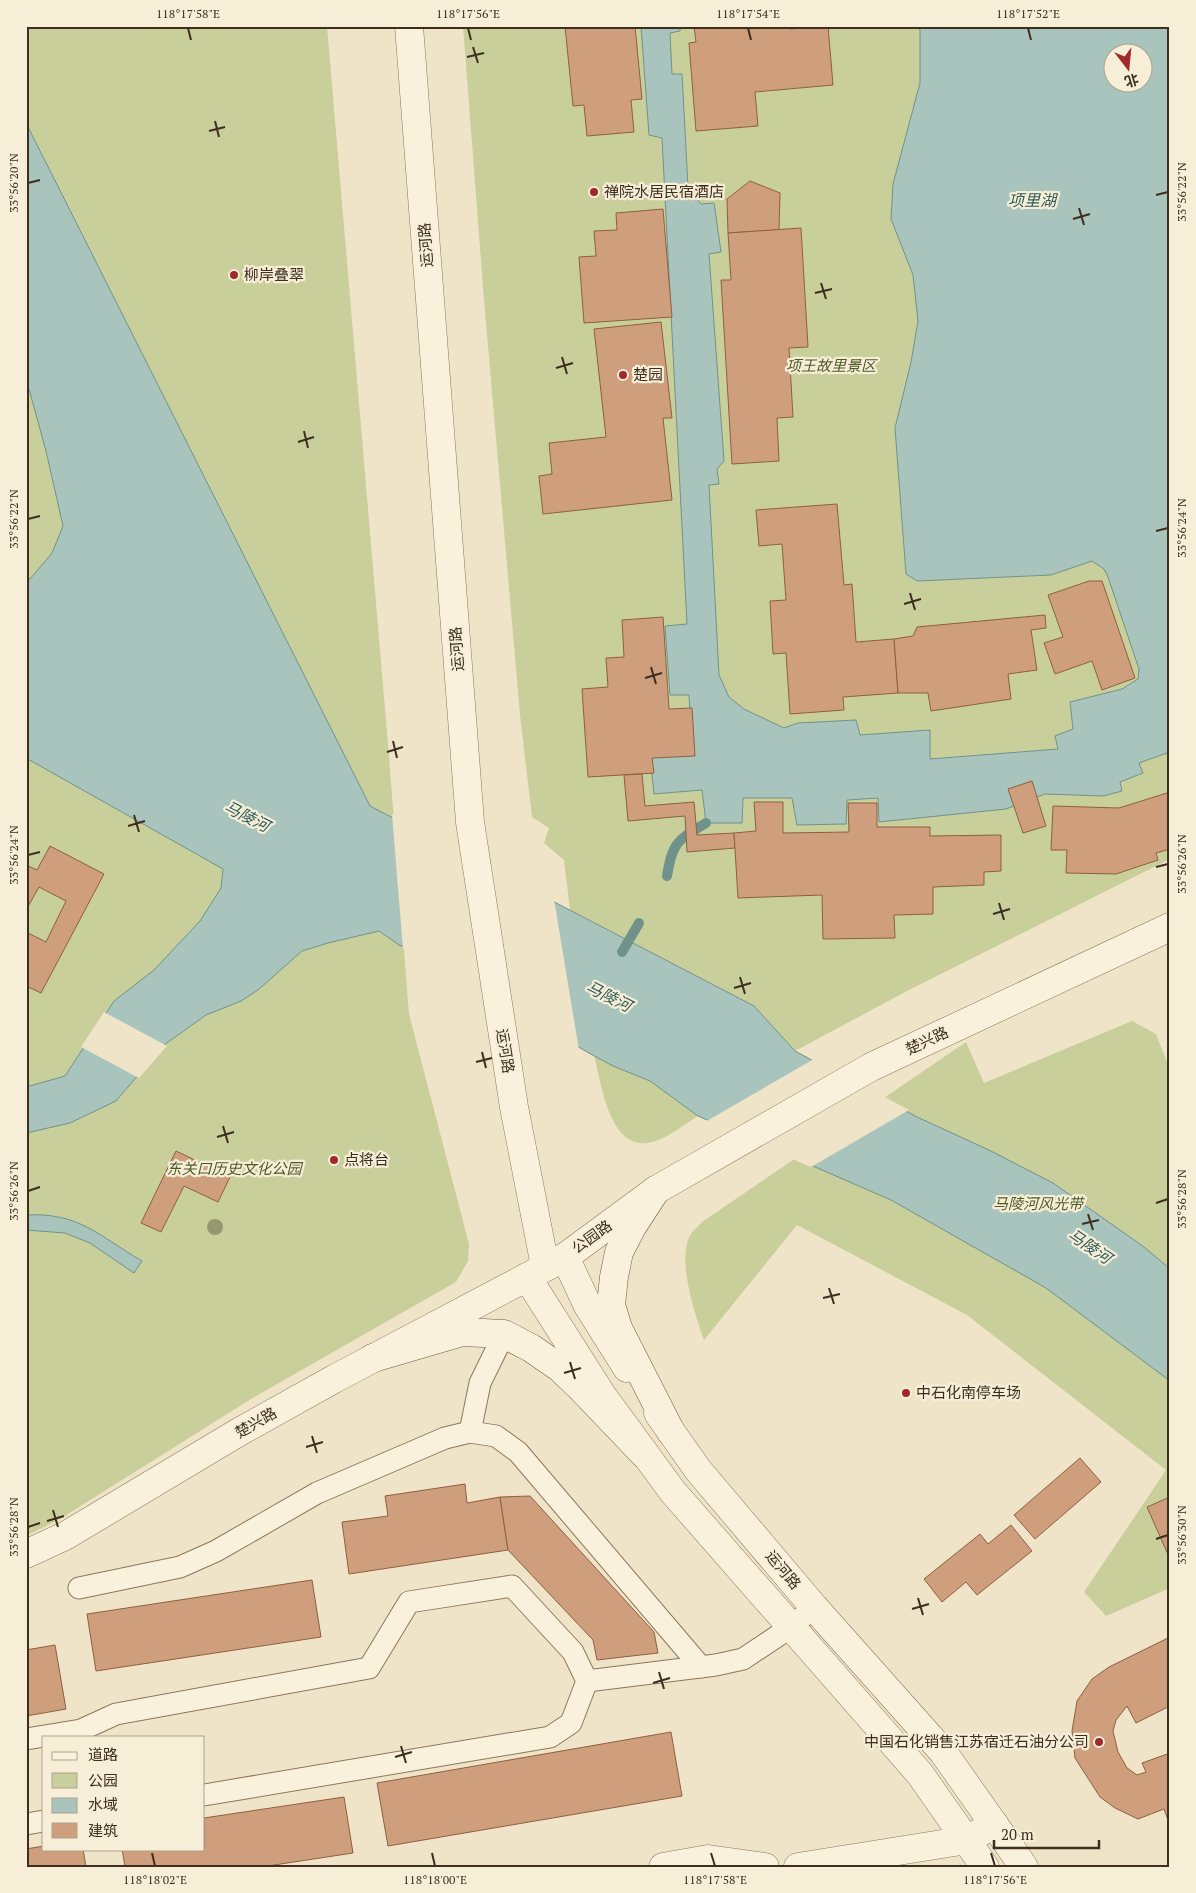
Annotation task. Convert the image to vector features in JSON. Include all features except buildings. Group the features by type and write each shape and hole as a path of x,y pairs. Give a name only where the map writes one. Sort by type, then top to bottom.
{"street":[{"name":"运河路","path":"409,26 470,822 514,1107 546,1267 602,1394 644,1454 672,1492 920,1774 985,1867"},
{"name":"楚兴路","path":"692,1170 871,1067 1170,927"},
{"name":"公园路","path":"488,1298 546,1267 656,1190 692,1170"},
{"path":"656,1190 632,1227 619,1252 611,1305 618,1328 671,1432"},
{"name":"运河路","path":"546,1267 588,1306 623,1362 698,1470 814,1607 942,1752 1024,1867"},
{"name":"楚兴路","path":"26,1554 65,1536 239,1432 373,1358 488,1298"},
{"path":"373,1358 462,1332 504,1334 531,1348 560,1368 644,1454"},
{"path":"798,1867 967,1840 994,1824"},
{"path":"663,1867 708,1859 765,1867"}],"lane":[{"path":"470,1432 480,1383 504,1334"},
{"path":"80,1588 180,1567 216,1551 316,1493 444,1438 470,1432 496,1436 518,1452 701,1667"},
{"path":"44,1736 81,1730 116,1714 369,1668 409,1602 512,1586 573,1652 587,1681 570,1723 550,1738 205,1795"},
{"path":"587,1681 701,1667 743,1659 791,1627 814,1607"},
{"path":"26,1739 42,1736"},
{"path":"26,1824 42,1821"}],"green space":[{"name":"东关口历史文化公园","path":"26,26 327,26 409,1014 469,1244 468,1261 456,1282 251,1399 60,1519 26,1536"},
{"name":"项王故里景区","path":"463,26 1170,26 1170,859 909,990 795,1051 754,1006 570,910 564,860 544,843 549,828 532,817 520,715 484,300"},
{"name":"马陵河风光带","path":"1132,1021 1156,1034 1170,1069 1170,1588 1106,1616 1084,1592 1166,1470 967,1315 797,1225 704,1340 688,1287 685,1257 691,1234 702,1222 966,1042 984,1083"},
{"path":"594,1055 613,1066 650,1081 698,1116 674,1132 654,1142 634,1142 624,1135 615,1124 609,1111"}],"water":[{"name":"项里湖","path":"641,26 680,26 680,31 670,33 672,74 682,74 688,187 701,204 714,203 721,252 709,254 724,461 717,469 719,484 709,485 719,675 729,697 744,709 784,728 798,723 856,720 860,735 930,730 930,759 1058,749 1055,736 1073,729 1070,702 1122,689 1138,679 1139,669 1104,569 1092,561 1051,575 917,581 906,574 895,428 911,362 918,321 913,275 891,219 893,184 920,83 920,30 917,26 1170,26 1170,761 1167,753 1139,763 1143,773 1120,782 1122,791 1103,796 1045,794 1006,809 879,822 878,798 847,800 846,824 797,825 792,798 743,798 742,823 706,823 702,790 654,794 650,756 692,752 689,695 670,695 665,626 687,624 662,138 649,135"},
{"name":"马陵河","path":"26,123 370,806 754,1006 795,1051 917,1117 989,1150 1053,1183 1144,1247 1170,1269 1170,1381 1046,1288 891,1200 698,1116 650,1081 613,1066 587,1052 418,952 399,945 379,931 302,951 258,990 241,1001 206,1015 164,1045 116,1101 70,1123 26,1133 26,1087 65,1076 114,1001 154,970 200,921 221,888 223,869 26,758 26,580 30,579 52,553 63,526 46,451 29,389 26,386"},
{"path":"26,1215 60,1217 75,1222 142,1261 134,1273 90,1243 65,1233 26,1230"}],"pier":[{"path":"392,814 554,899 579,1050 417,954 403,949"},
{"path":"104,1012 167,1046 139,1078 81,1047"},
{"path":"814,1059 909,1110 811,1167 705,1122"}],"waterway":[{"path":"667,876 671,856 678,843 706,823"},
{"path":"622,952 639,923"}],"place":[{"name":"禅院水居民宿酒店","path":"594,192"},
{"name":"柳岸叠翠","path":"234,275"},
{"name":"楚园","path":"623,375"},
{"name":"点将台","path":"334,1160"},
{"name":"中石化南停车场","path":"906,1393"},
{"name":"中国石化销售江苏宿迁石油分公司","path":"1099,1742"}]}
